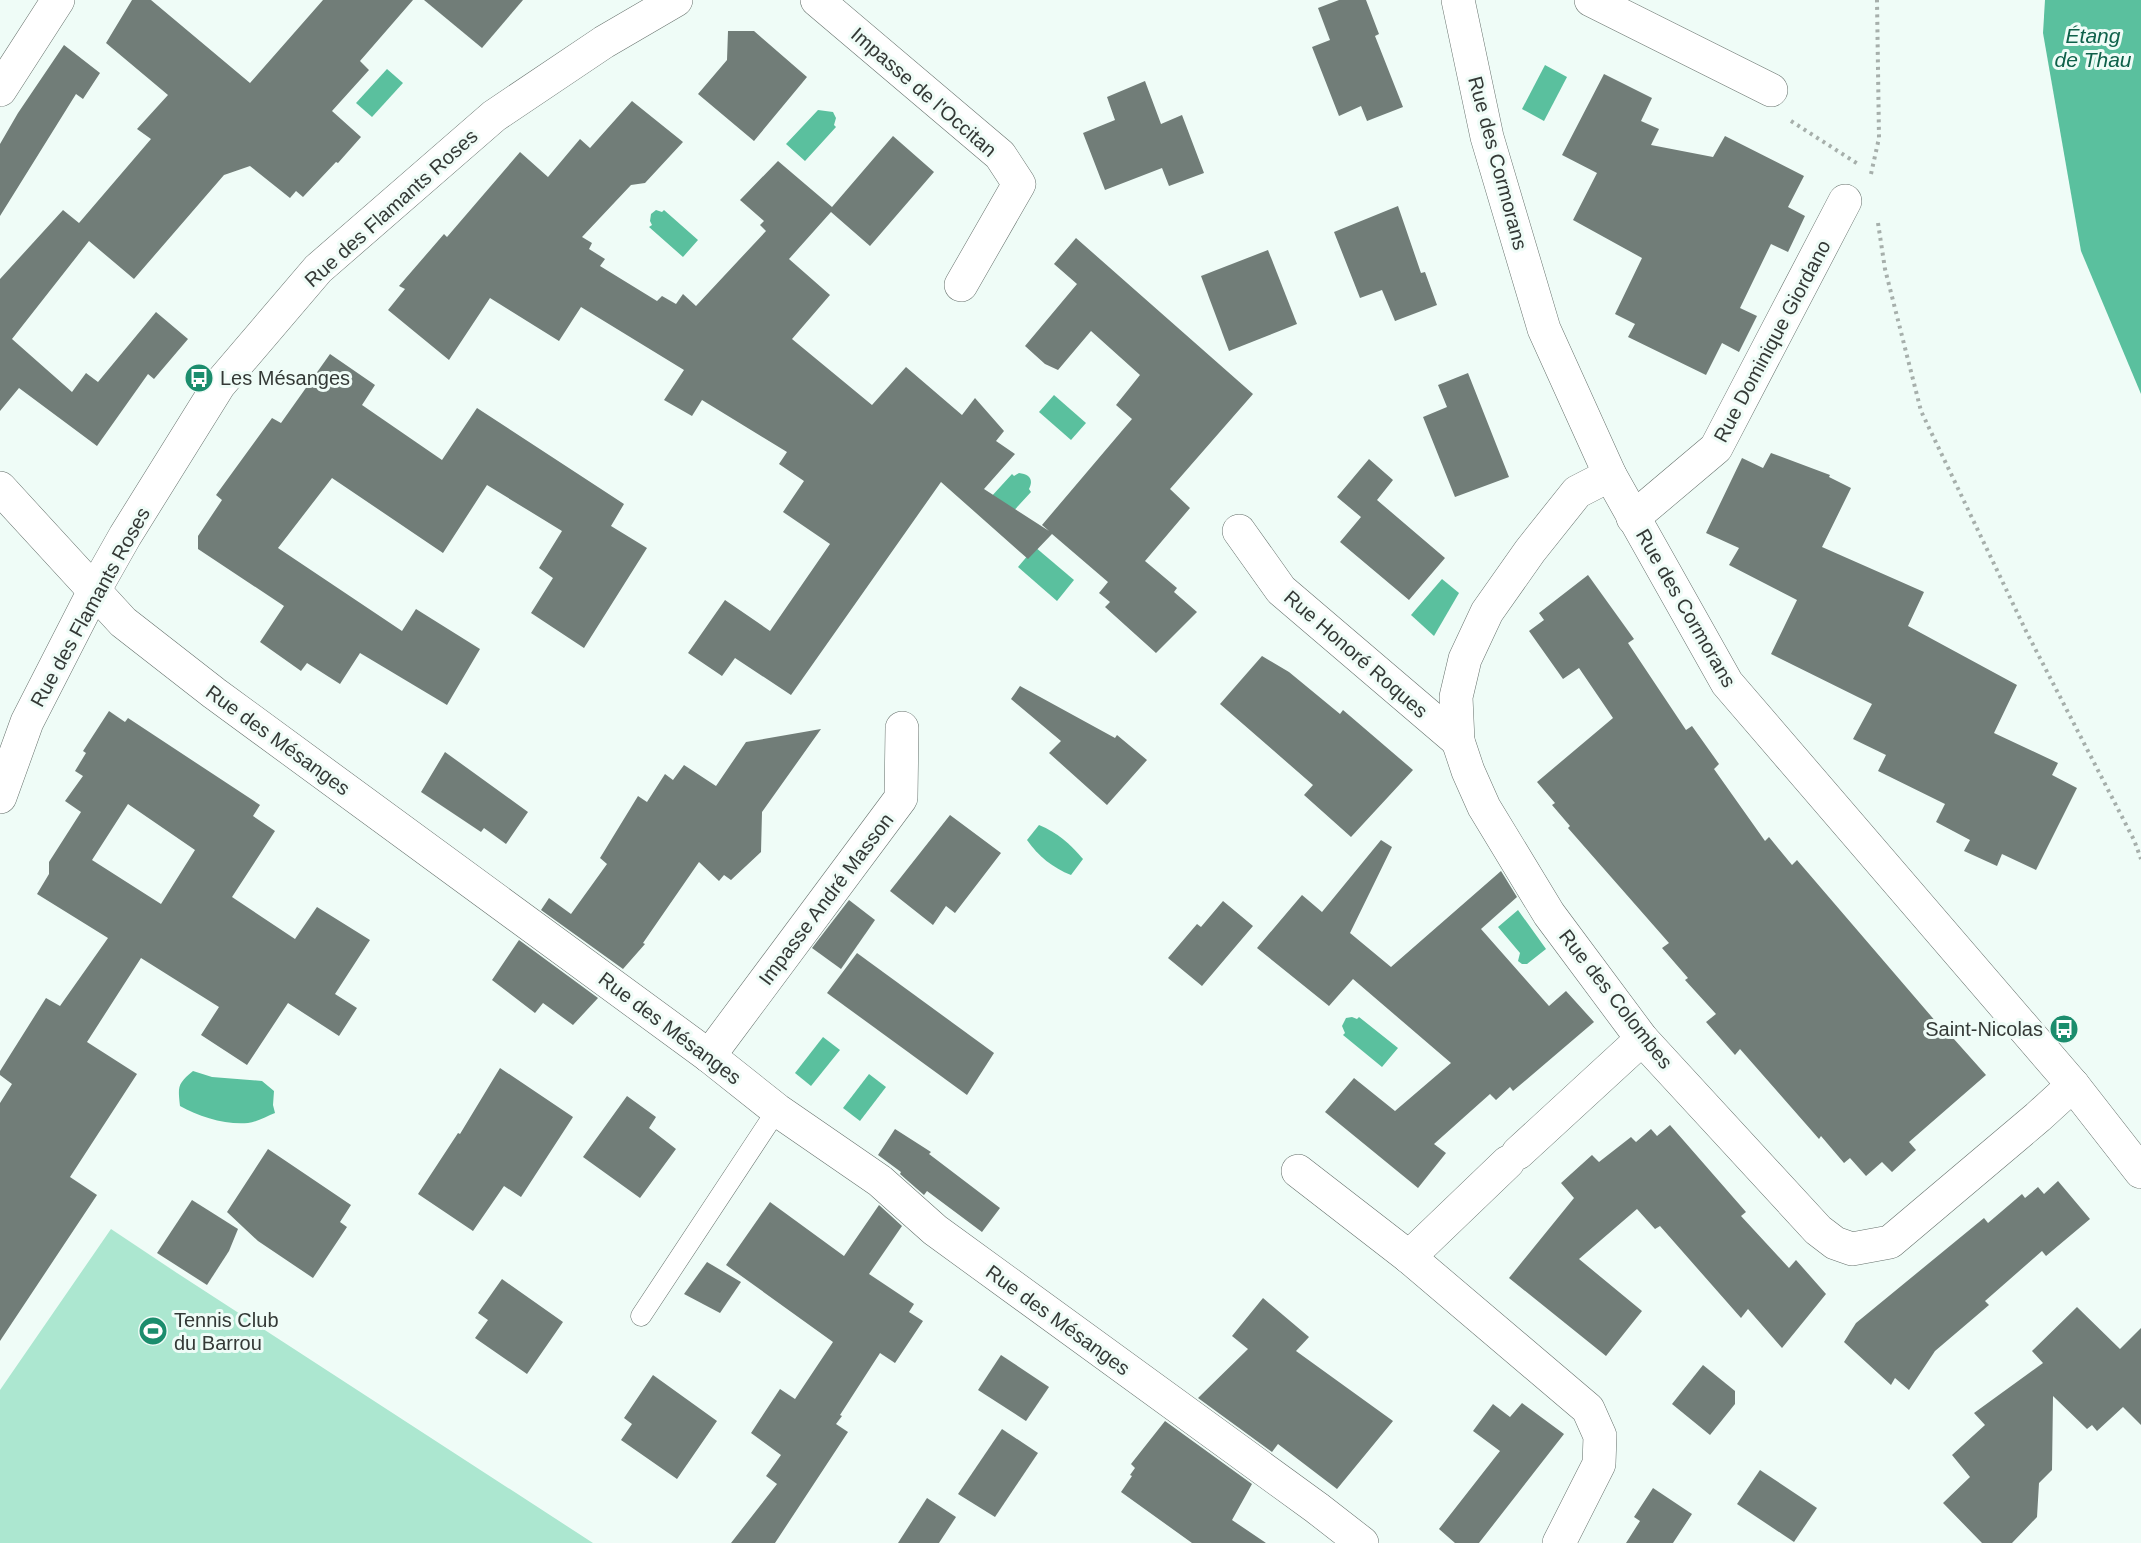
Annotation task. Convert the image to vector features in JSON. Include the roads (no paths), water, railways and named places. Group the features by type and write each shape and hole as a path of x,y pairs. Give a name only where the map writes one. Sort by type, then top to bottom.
{"street":[{"path":"0,90 58,0"},
{"name":"Rue des Flamants Roses","path":"0,797 27,722 94,589 125,536 219,386 318,269 494,116 604,42 676,0"},
{"name":"Impasse de l'Occitan","path":"817,0 1000,155 1018,184 961,285"},
{"name":"Rue des Cormorans","path":"1458,0 1487,137 1544,329 1610,475 1727,683 2073,1085 2141,1172"},
{"path":"1591,0 1772,90"},
{"name":"Rue Dominique Giordano","path":"1633,518 1716,448 1845,201"},
{"name":"Rue des Colombes","path":"1610,475 1577,492 1530,551 1487,612 1465,659 1456,697 1458,741 1484,807 1549,914 1642,1039 1818,1230 1834,1243 1852,1249 1890,1242 2038,1118 2073,1085"},
{"name":"Rue des Mésanges","path":"0,488 123,622 214,693 709,1056 777,1110 880,1181 935,1230 1362,1543"},
{"name":"Rue Honoré Roques","path":"1239,531 1281,590 1458,741"},
{"name":"Impasse André Masson","path":"709,1056 900,798 902,728"},
{"path":"1409,1257 1642,1039"},
{"path":"1298,1171 1409,1257 1588,1409 1600,1436 1599,1464 1558,1543"}],"lane":[{"path":"641,1316 777,1110"}],"water":[{"name":"Étang de Thau","path":"2045,0 2141,0 2141,394 2081,251 2043,33"},
{"path":"1545,65 1567,77 1544,121 1522,109"},
{"path":"387,69 403,83 372,117 356,103"},
{"path":"818,110 833,112 836,127 805,161 786,144"},
{"path":"656,210 662,212 664,210 698,240 683,257 649,227 652,225 651,214"},
{"path":"1054,395 1086,423 1071,440 1039,412"},
{"path":"1019,473 1030,478 1031,492 998,528 979,510 1012,474 1014,476"},
{"path":"1035,547 1074,580 1057,601 1018,567"},
{"path":"1442,579 1459,593 1434,636 1411,615"},
{"path":"1039,825 1063,839 1083,859 1071,875 1046,861 1027,840"},
{"path":"1518,910 1546,949 1527,964 1518,961 1520,953 1498,927"},
{"path":"1359,1017 1398,1048 1382,1067 1343,1035 1345,1033 1342,1026 1346,1018 1357,1019"},
{"path":"823,1037 840,1050 811,1086 795,1073"},
{"path":"193,1071 212,1077 262,1081 274,1091 275,1113 248,1123 231,1123 204,1117 187,1110 180,1106 179,1090 181,1083"},
{"path":"869,1074 886,1087 860,1121 843,1108"}],"place":[{"name":"Les Mésanges","path":"199,378"},
{"name":"Saint-Nicolas","path":"2064,1029"},
{"name":"Tennis Club du Barrou","path":"153,1331"}]}
